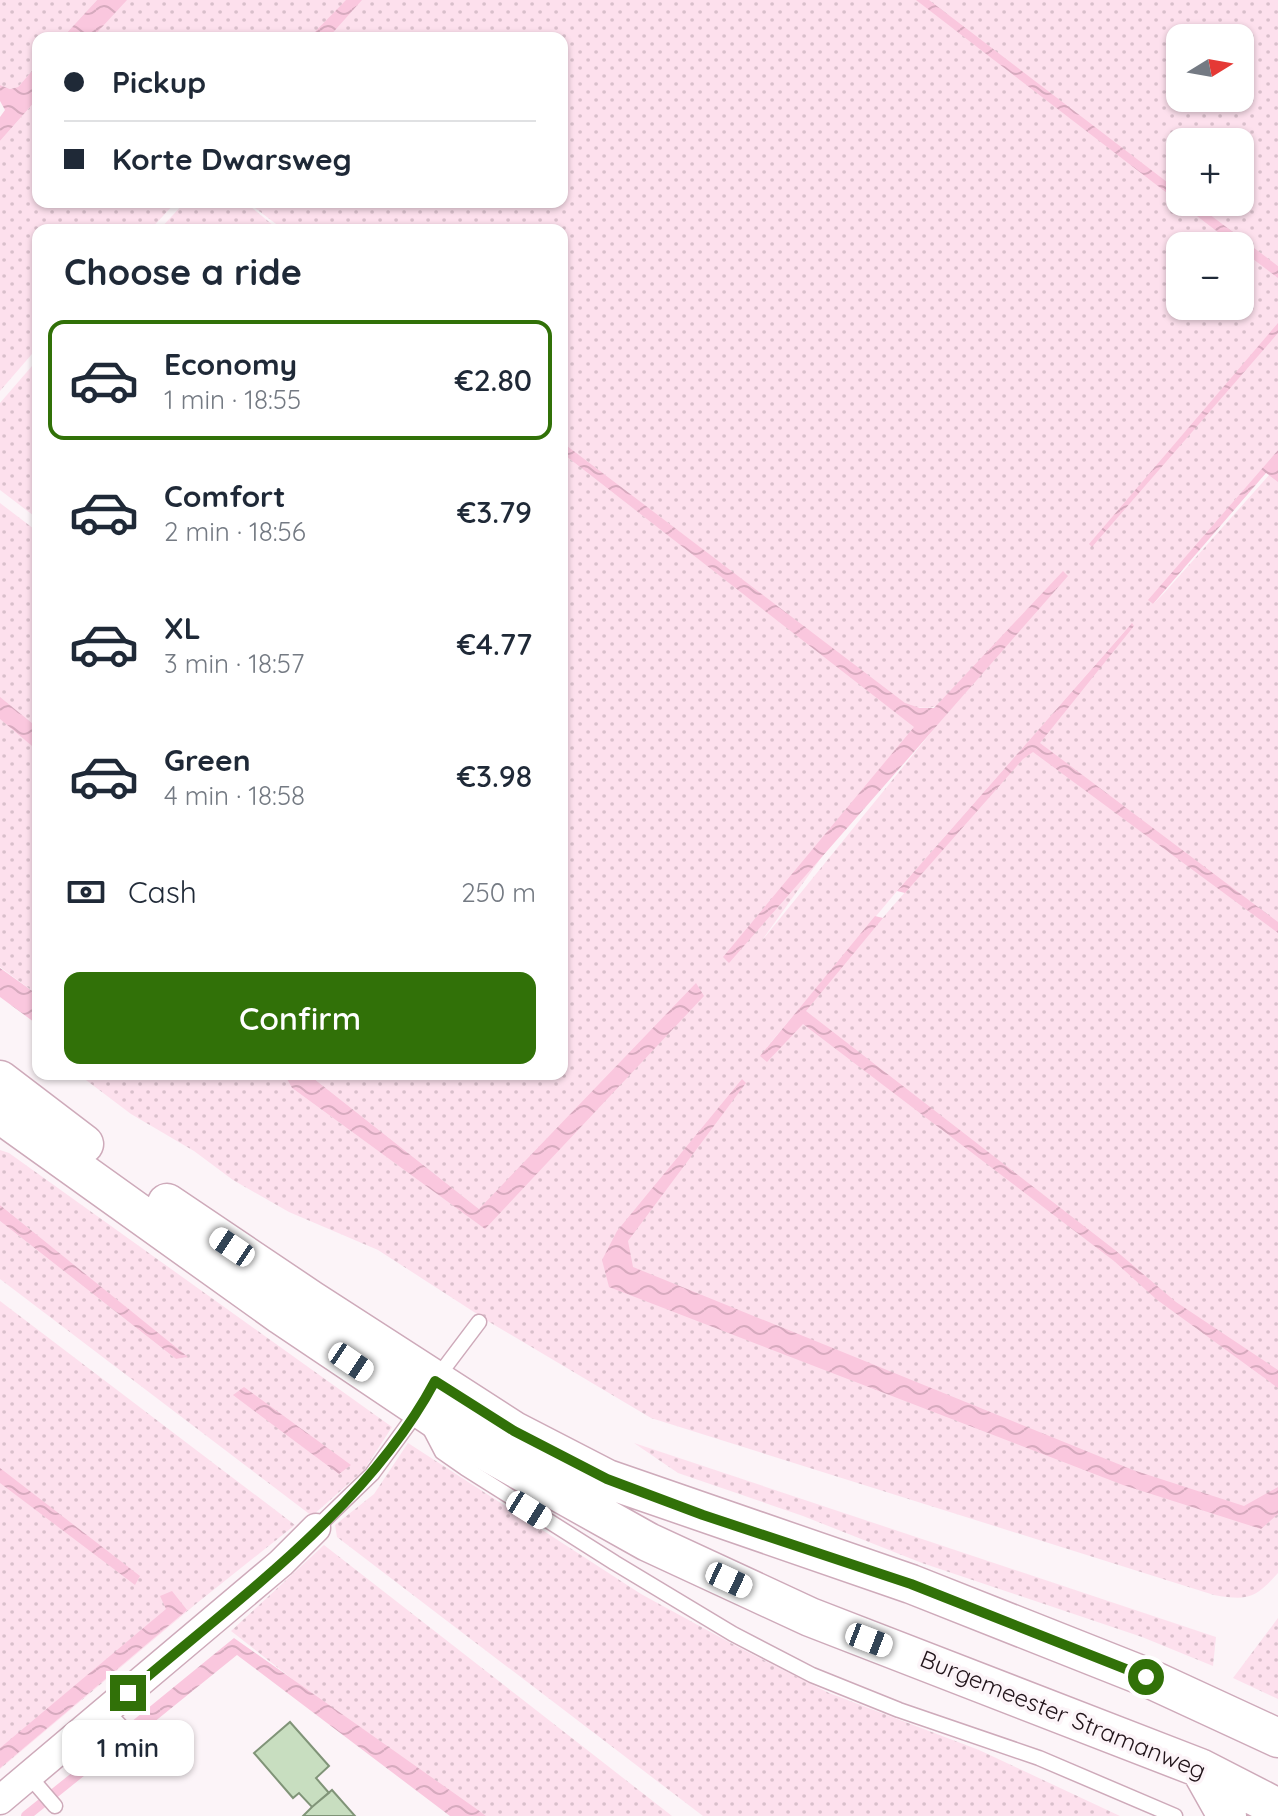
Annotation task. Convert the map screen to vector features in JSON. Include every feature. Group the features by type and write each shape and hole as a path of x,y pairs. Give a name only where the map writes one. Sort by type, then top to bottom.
{"main road":[{"name":"Burgemeester Stramanweg","path":"0,1080 428,1395 473,1444 648,1542 810,1617 1200,1768 1278,1808"},
{"name":"Burgemeester Stramanweg","path":"2,1117 121,1202 428,1395 514,1431 607,1479 703,1515 911,1584 1146,1677 1278,1738"},
{"path":"1200,1768 1227,1816"}],"street":[{"path":"0,1800 33,1781 112,1718 316,1528"}],"lane":[{"path":"316,1528 372,1474 479,1322"},
{"name":"Burgemeester Stramanweg","path":"428,1395 442,1452 733,1634 812,1675 899,1710 1039,1758 1175,1816"},
{"path":"112,1718 142,1748"},
{"path":"33,1781 55,1806"}],"shaded area":[{"path":"0,0 97,0 68,32 32,32 32,71 18,87 10,89 0,85"},
{"path":"126,0 1278,0 1278,266 1268,259 1278,270 1278,450 1149,600 1153,604 1165,592 1278,465 1278,1573 1250,1596 1235,1598 1214,1595 651,1418 491,1323 378,1250 289,1212 233,1180 194,1151 131,1114 86,1080 287,1080 292,1088 484,1228 479,1209 316,1080 568,1080 568,458 915,727 760,943 974,683 935,706 927,708 905,704 568,447 568,224 276,224 255,208 568,208 568,32 97,32","holes":["1131,624 831,979 767,1047 897,891"]},
{"path":"32,105 32,208 170,208 156,224 32,224 32,354 0,391 0,141"},
{"path":"179,208 252,208 272,224 165,224"},
{"path":"32,366 32,514 0,490 0,403"},
{"path":"0,503 32,527 32,991 0,967"},
{"path":"0,1150 9,1153 392,1427 364,1470 312,1516 0,1279 0,1221 176,1359 187,1357 0,1205"},
{"path":"0,1301 295,1525 0,1769"},
{"path":"408,1443 641,1594 738,1647 829,1693 979,1750 1120,1816 703,1816 337,1537 335,1525 374,1494"},
{"path":"634,1443 1216,1637 1213,1666 1142,1637 922,1563 803,1516 678,1473"},
{"path":"324,1545 672,1816 467,1816 231,1631"},
{"path":"1278,1618 1278,1699 1233,1678"}],"water":[{"path":"97,0 127,0 98,32 68,32"},
{"path":"346,0 362,0 333,32 315,32"},
{"path":"916,0 929,0 1166,181 1166,192"},
{"path":"32,71 32,105 0,141 0,117 5,110 0,101 0,85 10,89 18,87"},
{"path":"1197,216 1212,216 1233,232 1218,232"},
{"path":"1254,248 1278,266 1278,278 1254,260"},
{"path":"1278,323 1278,333 1092,547 1089,544"},
{"path":"568,447 905,703 920,708 934,708 1063,571 1068,576 729,963 723,957 914,727 568,458"},
{"path":"1278,450 1278,482 1266,473 1153,604 1148,600"},
{"path":"1132,623 1134,626 1040,743 1278,922 1278,933 1033,752 1023,759 905,893 897,891"},
{"path":"0,697 32,723 32,746 0,719"},
{"path":"875,916 883,918 806,1011 1115,1250 1176,1302 1278,1370 1278,1388 1156,1299 1114,1261 803,1024 767,1062 760,1056"},
{"path":"0,968 32,991 32,1021 0,997"},
{"path":"696,983 704,996 485,1229 292,1088 287,1080 316,1080 479,1209"},
{"path":"742,1079 746,1083 628,1241 633,1267 1133,1470 1244,1506 1278,1487 1278,1514 1261,1529 1123,1485 609,1287 602,1260 617,1231"},
{"path":"0,1205 188,1357 176,1359 0,1221"},
{"path":"244,1387 351,1465 339,1474 233,1395"},
{"path":"0,1468 140,1576 135,1585 0,1483"},
{"path":"172,1591 187,1610 0,1768 0,1748 166,1609 160,1596"},
{"path":"234,1638 486,1816 450,1816 237,1655 143,1731 131,1722"}],"building":[{"path":"290,1722 329,1766 316,1778 329,1793 312,1807 299,1793 293,1798 254,1753"},
{"path":"332,1790 355,1816 303,1816 312,1807"}],"waterway":[{"path":"26,1816 137,1727"}],"route":[{"path":"128,1693 281,1563 341,1507 372,1474 420,1409 435,1381 514,1431 607,1479 703,1515 911,1584 1146,1677"}]}
